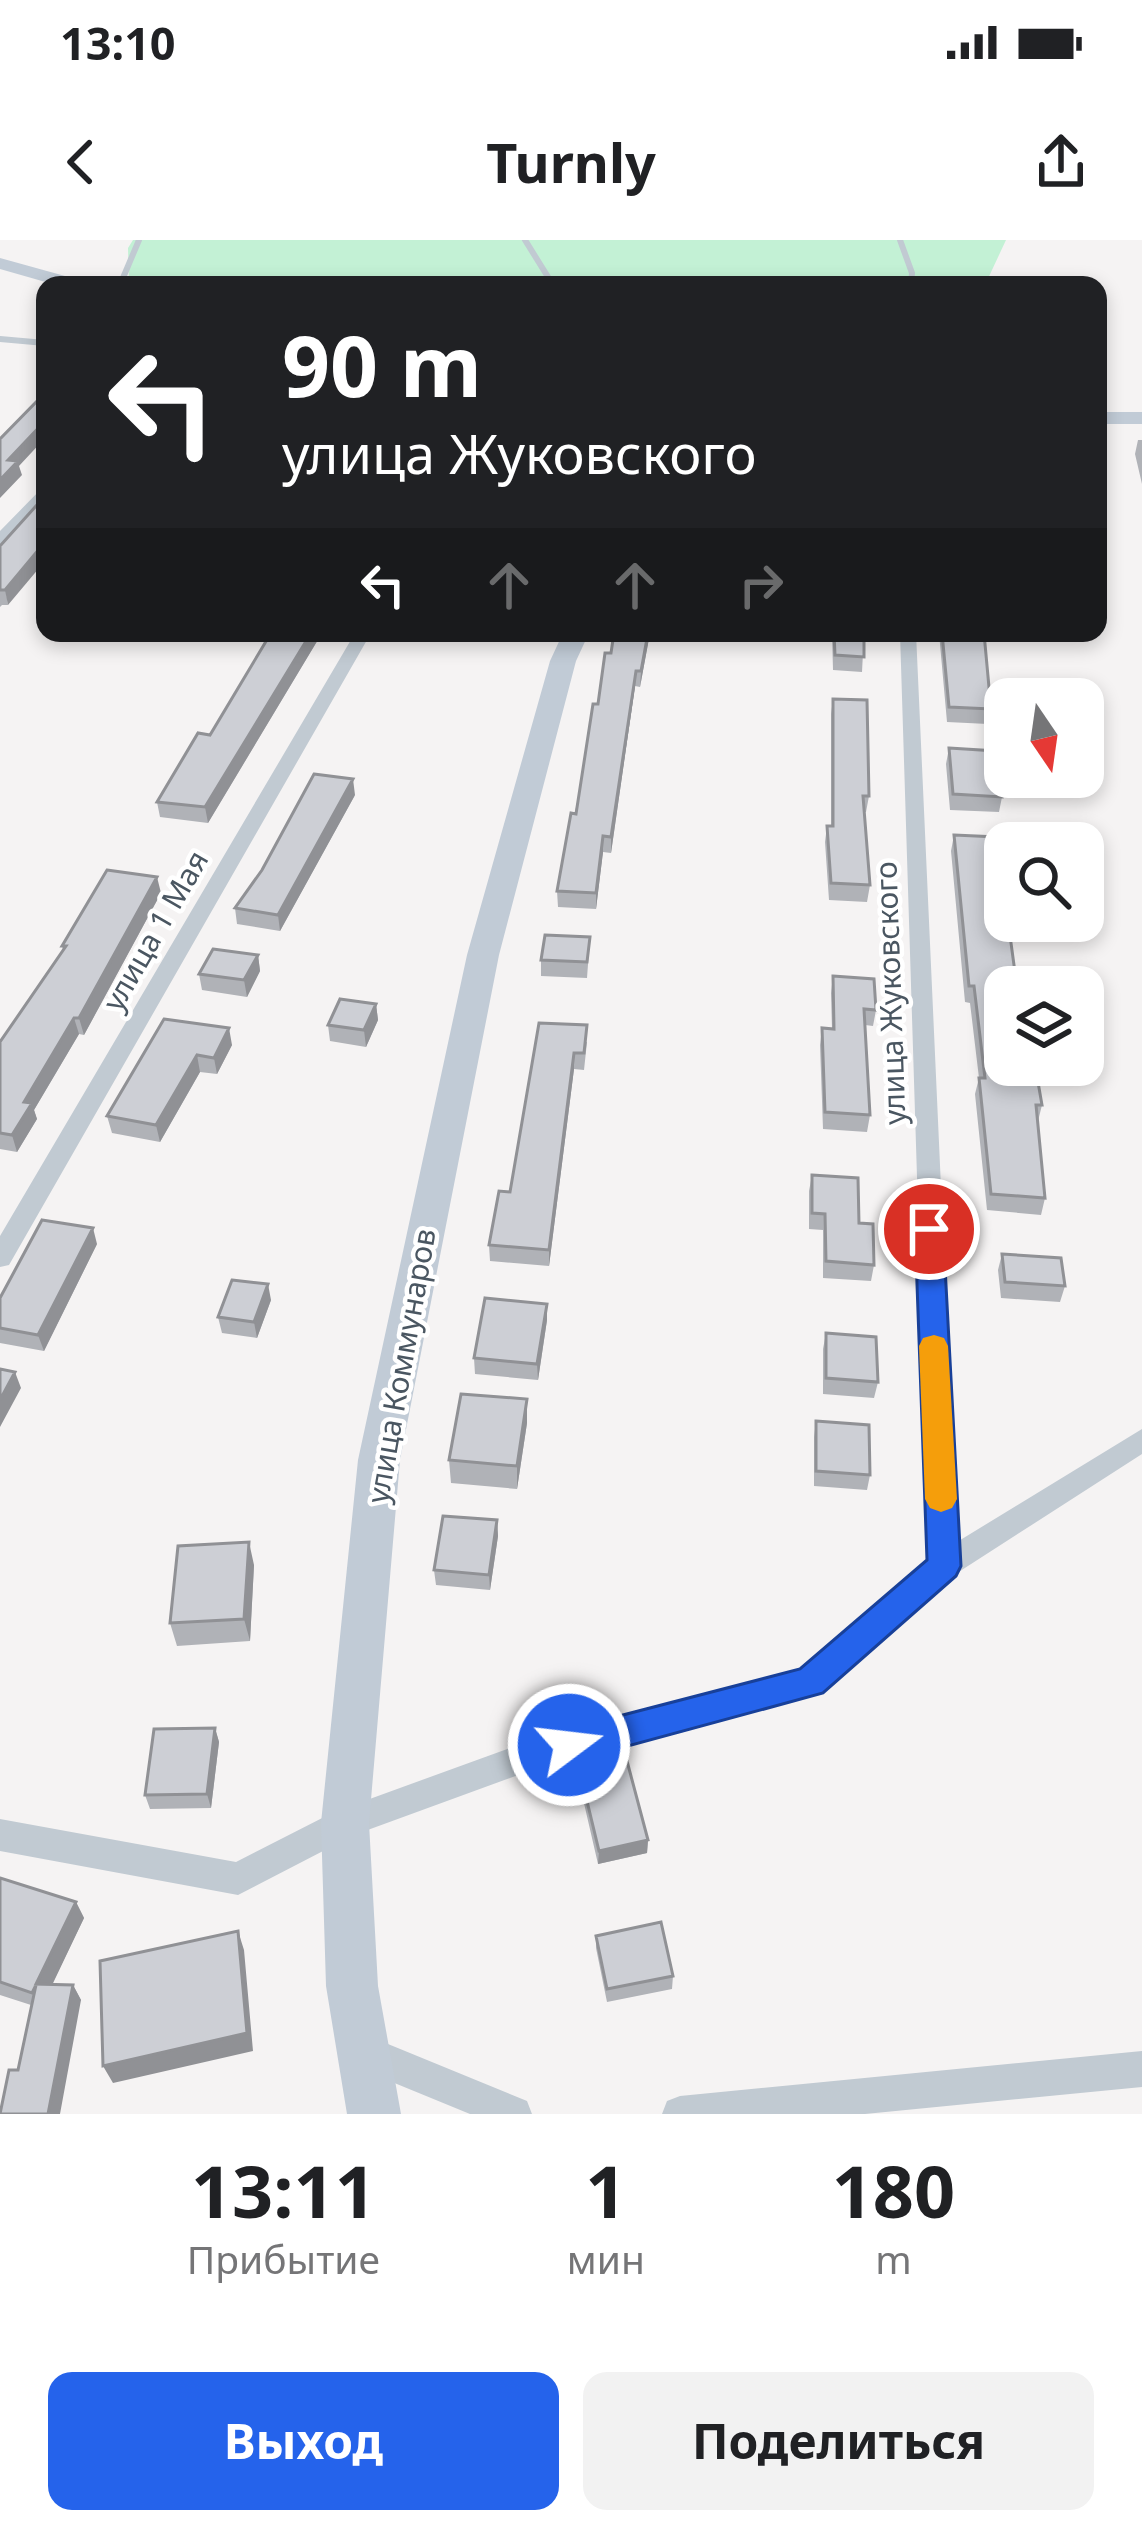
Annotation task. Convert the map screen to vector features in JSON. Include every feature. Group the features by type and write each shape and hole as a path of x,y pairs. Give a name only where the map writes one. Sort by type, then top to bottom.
{"main road":[{"path":"0,262 46,276"},
{"path":"1107,418 1142,418"},
{"name":"улица Коммунаров","path":"374,2114 352,1986 345,1823 379,1460 482,955 572,642"}],"street":[{"path":"0,540 36,500"},
{"name":"улица 1 Мая","path":"0,1258 13,1216 357,642"},
{"name":"улица Жуковского","path":"908,642 944,1566"},
{"path":"0,1835 238,1880 345,1823 529,1756 810,1682 944,1566 1142,1440"},
{"path":"363,2052 514,2114"},
{"path":"680,2114 1142,2069"}],"lane":[{"path":"124,276 139,240"},
{"path":"524,240 547,276"},
{"path":"900,240 912,276"},
{"path":"0,339 36,342"}],"green space":[{"path":"133,240 1006,240 989,276 129,276 128,248"}],"building":[{"path":"36,402 36,430 8,460 18,461 0,480 0,439"},
{"path":"36,506 36,553 5,590 0,590 0,546"},
{"path":"266,642 306,642 205,807 157,802 198,733 210,735"},
{"path":"613,642 646,642 641,671 636,671 611,837 603,836 596,893 557,891 571,813 576,814 593,704 598,704 605,653 611,653"},
{"path":"834,642 864,642 864,657 835,655"},
{"path":"943,642 985,642 988,678 984,678 984,709 949,707"},
{"path":"833,699 867,700 869,796 863,796 870,885 831,883 827,826 833,826"},
{"path":"949,748 984,750 984,796 953,794"},
{"path":"314,774 353,779 278,915 235,908 262,870"},
{"path":"954,835 984,836 984,942 1011,942 1014,966 984,966 984,1070 974,986 969,986"},
{"path":"107,870 157,877 79,1018 74,1018 24,1102 32,1103 12,1135 0,1133 0,1042 66,946 62,946"},
{"path":"545,935 590,937 587,962 541,960"},
{"path":"213,949 258,955 244,980 199,974"},
{"path":"833,976 874,979 876,1010 864,1009 870,1115 825,1112 822,1028 834,1029"},
{"path":"340,999 376,1004 364,1030 328,1025"},
{"path":"164,1019 229,1028 214,1058 197,1055 156,1125 107,1116"},
{"path":"539,1023 587,1025 584,1053 574,1053 549,1250 489,1245 499,1191 510,1192"},
{"path":"979,1078 984,1078 984,1086 1039,1086 1042,1105 1036,1105 1045,1198 991,1194"},
{"path":"812,1175 858,1178 859,1223 873,1224 874,1265 826,1261 825,1214 812,1213"},
{"path":"42,1220 93,1228 38,1335 0,1328 0,1298"},
{"path":"1002,1254 1061,1258 1065,1286 1005,1282"},
{"path":"232,1280 268,1284 254,1322 218,1317"},
{"path":"485,1298 547,1304 537,1364 474,1358"},
{"path":"826,1333 876,1337 878,1382 826,1378"},
{"path":"0,1369 15,1372 0,1400"},
{"path":"461,1394 527,1399 517,1466 449,1460"},
{"path":"816,1421 869,1425 870,1475 816,1471"},
{"path":"443,1516 497,1520 489,1575 434,1570"},
{"path":"249,1542 244,1619 170,1623 178,1546"},
{"path":"215,1728 207,1794 145,1795 154,1729"},
{"path":"627,1761 648,1840 599,1851 580,1772"},
{"path":"0,1878 76,1902 36,1984 73,1985 48,2114 0,2114 9,2070 18,2070 36,1985 32,1993 0,1982"},
{"path":"661,1922 673,1976 607,1989 596,1936"},
{"path":"238,1931 247,2033 103,2066 100,1961"}],"slow traffic":[{"path":"934,1346 941,1499"}],"route":[{"path":"569,1745 810,1682 944,1566 929,1229"}]}
